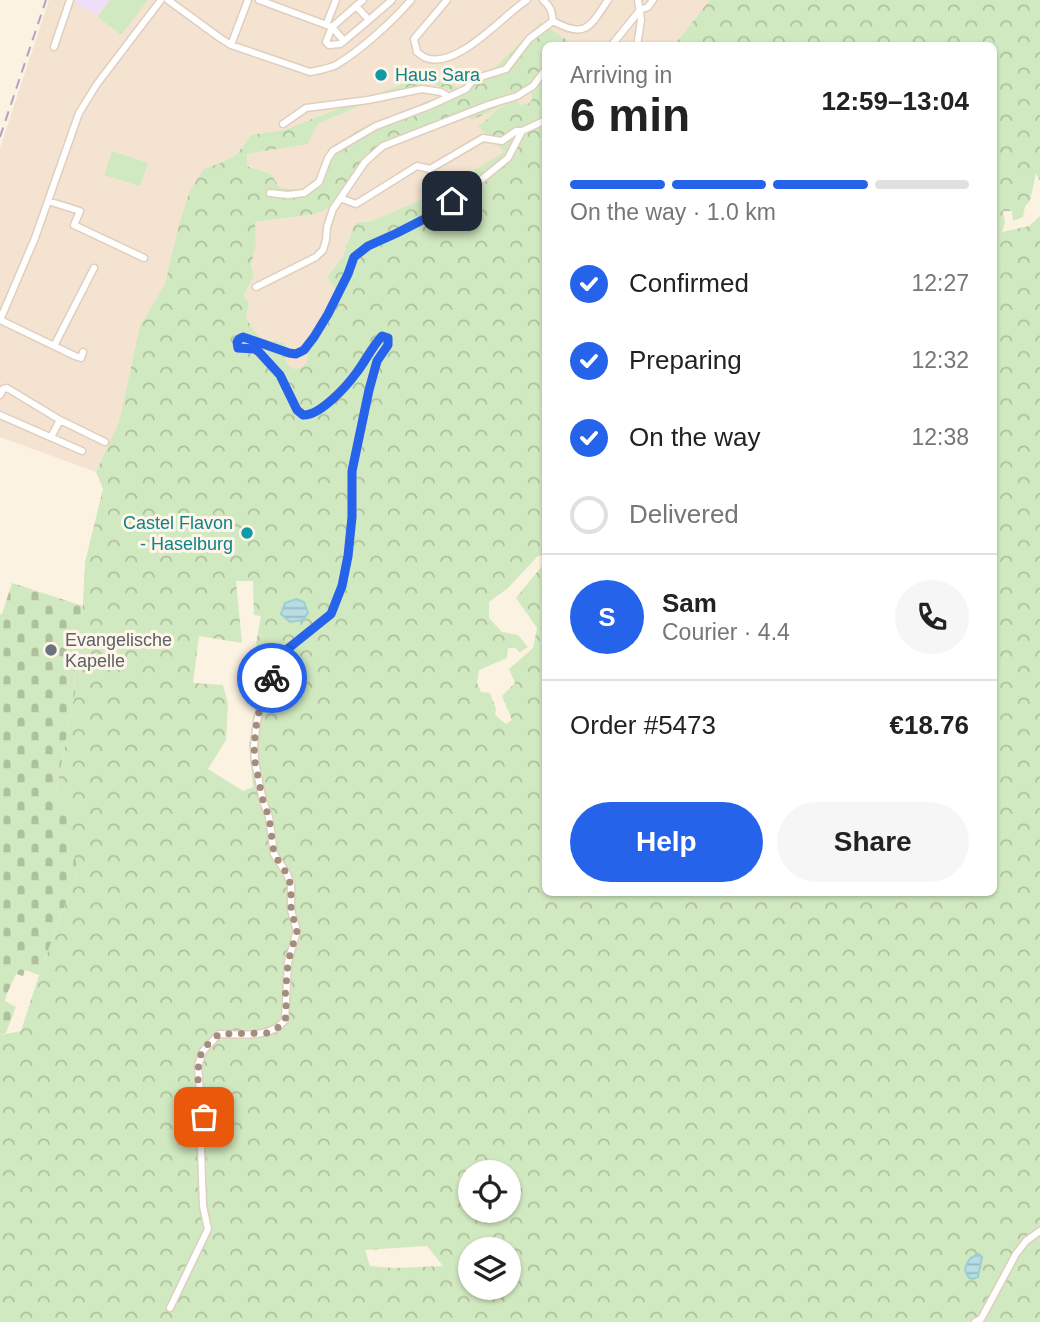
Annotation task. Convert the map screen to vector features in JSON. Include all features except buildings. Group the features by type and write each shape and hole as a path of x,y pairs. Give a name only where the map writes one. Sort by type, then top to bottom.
{"street":[{"path":"54,47 70,0"},
{"path":"83,352 81,358 0,320 36,239 74,124 83,105 162,0"},
{"path":"168,0 231,45 310,72 336,65 388,25 411,0"},
{"path":"231,45 248,0"},
{"path":"259,0 329,26 344,41"},
{"path":"336,0 326,42 329,45 340,44 392,0"},
{"path":"329,26 363,0"},
{"path":"447,0 414,39 417,52 426,58 447,58 462,52 527,0"},
{"path":"543,0 550,6 553,21"},
{"path":"553,21 563,27 584,29 592,24 608,0"},
{"path":"638,0 641,20 638,42"},
{"path":"614,42 640,10 648,7 653,0"},
{"path":"356,6 369,20"},
{"path":"270,194 304,193 319,182 333,151 376,126 466,89 474,79 506,69 530,39 553,21"},
{"path":"256,288 316,257 323,250 333,209 365,162 383,146 517,96 533,86 542,74"},
{"path":"283,124 306,108 369,100 422,89 441,92 449,97"},
{"path":"340,198 356,204 417,166 430,169 483,138 502,141 516,131 542,122"},
{"path":"170,1308 208,1229 203,1198 201,1149 204,1117 198,1066 203,1051 219,1034 267,1033 281,1026 287,1012 285,999 288,962 297,931 291,910 291,886 274,854 269,817 255,762 257,720 264,693 285,651 331,614 342,586 352,517 352,471 369,390 377,361 388,345 388,338 382,336 356,373 326,405 310,415 303,415 297,410 280,375 259,352 255,349 238,348 237,342 243,337 289,353 296,354 304,350 328,314 354,257 368,246 434,214 471,188 508,158 522,131"},
{"path":"48,201 80,211 74,225 144,258"},
{"path":"54,346 94,268"},
{"path":"0,395 3,389 7,388 60,421 105,442"},
{"path":"0,415 82,451"},
{"path":"51,437 60,421"},
{"path":"975,1322 981,1319 1016,1254 1026,1241 1040,1231"}],"shaded area":[{"path":"49,0 710,0 676,42 570,42 541,22 486,76 460,88 425,76 284,130 251,135 237,154 204,169 177,232 165,284 140,326 119,422 96,472 0,437 0,148"},
{"path":"110,0 97,16 75,2"},
{"path":"427,82 455,91 367,125 328,149 320,174 311,185 293,191 279,187 271,174 246,165 246,154 308,144 318,124 368,102"},
{"path":"533,86 530,103 521,105 516,102 507,105 490,115 487,121 505,152 436,193 372,221 355,223 342,258 327,277 337,293 315,330 312,348 308,351 304,367 298,370 287,365 283,354 286,343 256,335 246,318 249,304 244,297 254,276 251,265 256,244 255,222 315,214 385,148 507,100"}],"green space":[{"path":"110,0 148,0 121,35 98,17"},
{"path":"710,0 1040,0 1040,181 1036,173 1030,201 1025,206 1023,217 1013,221 1012,211 1003,211 1005,223 1002,232 1029,226 1040,216 1040,1322 0,1322 0,1035 21,1031 77,872 55,796 75,693 73,641 82,625 85,562 103,489 96,472 119,422 140,326 165,284 190,190 204,169 237,154 251,135 284,130 425,76 460,88 486,76 541,22 570,42 542,42 542,556 538,556 508,588 489,602 489,618 502,632 518,635 528,647 520,652 515,648 508,648 507,658 479,670 477,683 481,692 490,693 496,709 495,715 506,724 512,720 502,696 515,683 509,669 533,648 537,628 516,598 542,566 542,896 997,896 997,42 676,42","holes":["427,82 454,91 367,125 328,149 318,176 308,186 300,189 279,187 271,174 247,166 247,154 308,144 318,124 368,102","532,87 530,103 521,105 517,101 504,106 478,126 504,152 436,193 372,221 355,223 342,258 327,277 337,293 315,330 307,361 303,367 290,367 285,358 286,343 262,338 246,318 249,303 244,297 254,276 251,265 256,244 255,222 315,214 341,202 359,172 385,148 466,115 472,120","236,581 253,581 254,615 261,616 256,643 259,655 277,661 262,690 249,743 253,787 243,791 208,769 226,740 228,704 223,685 193,683 199,636 242,643","427,1246 443,1266 370,1266 365,1250"]},
{"path":"112,151 148,163 140,186 104,175"},
{"path":"12,583 83,606 82,625 73,641 75,693 55,796 68,804 77,872 39,975 25,970 23,976 16,974 5,1001 16,1007 6,1033 0,1035 0,614"}],"water":[{"path":"296,599 304,602 308,613 303,620 290,622 281,614 285,603"},
{"path":"979,1254 982,1257 978,1277 969,1278 965,1270 967,1264"}],"railway":[{"path":"0,137 46,0"}],"way so far":[{"path":"204,1117 198,1066 203,1051 219,1034 267,1033 281,1026 287,1012 285,999 288,962 297,931 291,910 291,886 274,854 254,745 264,693 272,678"}],"place":[{"name":"Haus Sara","path":"381,75"},
{"name":"Castel Flavon - Haselburg","path":"247,533"},
{"name":"Evangelische Kapelle","path":"51,650"}],"route":[{"path":"272,678 285,651 331,614 342,586 352,517 352,471 369,390 377,361 388,345 388,338 382,336 356,373 326,405 310,415 303,415 297,410 280,375 259,352 255,349 238,348 237,342 243,337 289,353 296,354 304,350 328,314 354,257 368,246 434,214 452,201"}]}
